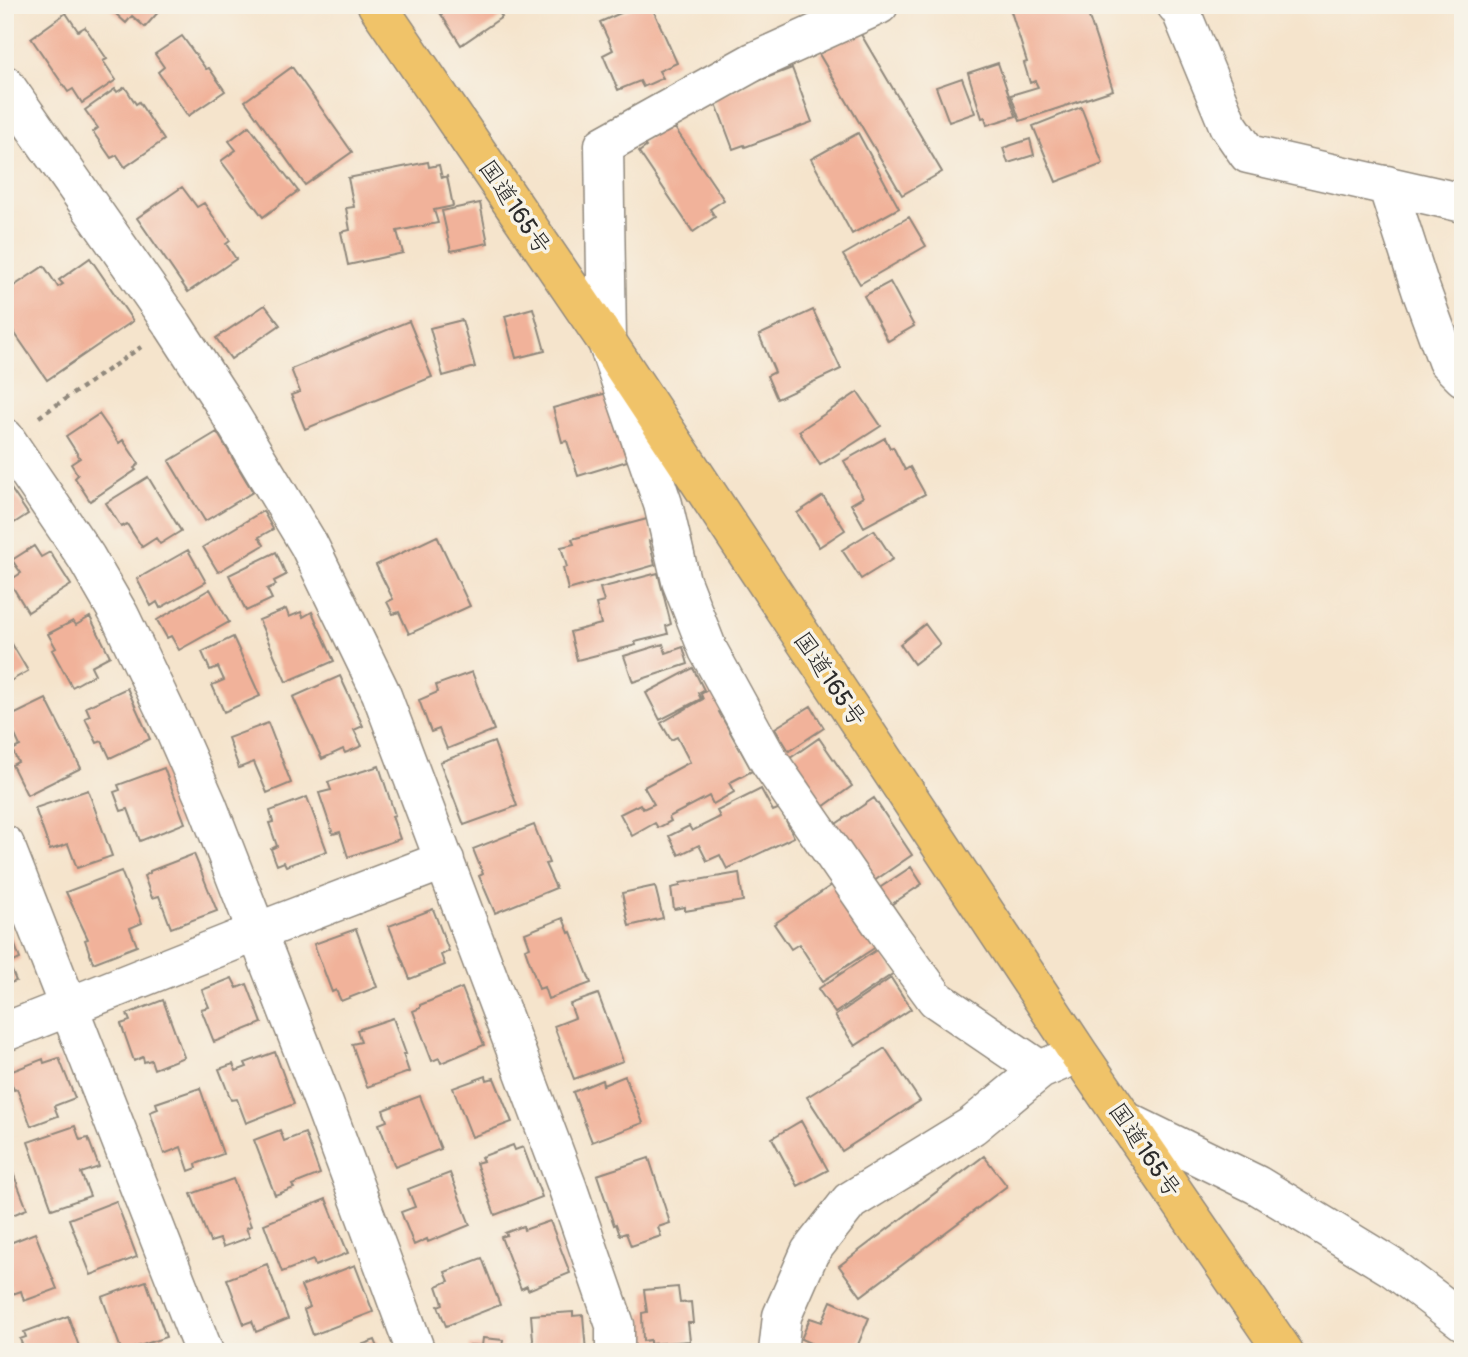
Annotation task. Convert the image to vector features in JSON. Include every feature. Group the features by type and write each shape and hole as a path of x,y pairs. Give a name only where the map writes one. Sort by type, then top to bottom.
{"highway":[{"name":"国道165号","path":"377,5 607,342 1079,1054 1284,1352"}],"street":[{"path":"878,5 752,62 604,145 607,342 663,504 681,581 708,650 769,761 936,999 1040,1070"},
{"path":"1176,5 1228,125 1248,154 1463,203"},
{"path":"5,85 173,325 309,545 381,693 567,1186 615,1325 615,1352"},
{"path":"1387,185 1447,361 1463,377"},
{"path":"6,438 86,557 120,616 173,727 257,932 416,1352"},
{"path":"5,845 204,1352"},
{"path":"5,1032 444,860"},
{"path":"778,1352 782,1317 810,1252 850,1201 972,1126 1040,1070 1079,1054"},
{"path":"1126,1121 1257,1185 1393,1268 1463,1321"}],"path":[{"path":"6,438 173,325"}],"building":[{"path":"106,5 157,5 161,9 145,27 132,16 126,23"},
{"path":"435,5 494,5 502,17 461,45"},
{"path":"639,5 651,5 677,63 659,71 663,78 643,87 640,81 618,90 603,55 613,50 600,22"},
{"path":"1009,5 1085,5 1113,90 1020,121 1011,95 1038,87 1035,81 1030,83 1024,63 1027,62"},
{"path":"66,13 78,31 85,27 107,59 103,61 116,80 82,103 73,89 68,92 31,38"},
{"path":"859,31 942,172 902,195 819,54"},
{"path":"182,36 225,91 188,116 158,72 164,67 155,54"},
{"path":"998,63 1016,116 987,125 985,117 982,118 968,73"},
{"path":"292,67 352,152 305,185 245,101"},
{"path":"792,68 812,122 733,149 714,98"},
{"path":"962,78 975,113 949,122 936,87"},
{"path":"125,87 136,104 139,102 164,140 125,167 117,155 111,158 93,132 98,128 85,110 115,89 117,92"},
{"path":"1081,107 1103,164 1056,182 1033,126"},
{"path":"249,126 298,191 263,217 221,161 236,150 229,141"},
{"path":"663,128 666,133 675,128 724,200 710,209 715,217 693,232 639,152 646,147 643,142"},
{"path":"858,133 899,208 852,234 811,159"},
{"path":"1030,139 1034,155 1008,163 1003,148"},
{"path":"428,162 429,167 439,165 442,178 447,176 453,206 434,210 438,223 397,231 403,253 348,265 341,232 350,230 346,208 354,207 348,178"},
{"path":"182,187 197,207 204,203 230,241 226,244 236,259 188,292 137,218"},
{"path":"480,203 488,243 451,251 442,211"},
{"path":"909,217 926,246 860,284 843,255"},
{"path":"90,258 133,321 47,380 5,319 5,292 44,266 58,287 63,284 59,280"},
{"path":"890,282 914,326 888,341 864,296"},
{"path":"265,305 280,325 231,359 216,338"},
{"path":"533,308 545,351 516,358 505,316"},
{"path":"813,310 841,369 777,399 767,376 775,372 759,335"},
{"path":"462,320 475,367 443,376 430,328"},
{"path":"409,321 432,377 305,429 291,395 300,392 291,369"},
{"path":"858,392 881,426 820,465 799,431"},
{"path":"607,393 627,461 578,476 567,441 562,442 553,408"},
{"path":"99,414 119,443 123,440 139,464 134,468 136,470 90,501 75,478 78,475 71,464 80,458 66,436"},
{"path":"217,432 253,492 205,521 169,461"},
{"path":"885,438 905,470 910,467 925,494 864,527 851,504 863,497 844,461"},
{"path":"148,477 181,531 160,544 156,538 142,547 127,524 121,527 106,503"},
{"path":"5,480 28,514 5,529"},
{"path":"823,496 845,530 819,547 797,513"},
{"path":"263,511 273,529 259,537 264,545 218,572 203,547"},
{"path":"647,519 653,540 649,541 655,565 568,590 563,568 567,567 561,547 574,544 572,539"},
{"path":"874,530 893,559 861,579 842,550"},
{"path":"437,536 470,606 409,634 399,612 393,614 387,602 393,599 376,565"},
{"path":"34,546 41,557 50,552 71,585 28,612 9,581 21,573 12,560"},
{"path":"188,550 206,582 160,608 157,602 151,606 137,579"},
{"path":"276,552 286,575 274,581 276,585 267,589 272,599 246,611 229,575"},
{"path":"658,573 671,624 666,626 668,634 577,660 570,632 601,624 596,604 604,602 600,588"},
{"path":"210,589 229,622 179,650 171,636 167,638 157,620"},
{"path":"286,609 289,617 301,612 303,617 312,612 334,661 286,682 259,620"},
{"path":"90,617 110,656 91,666 95,674 72,687 52,650 56,648 48,634 73,621 76,625"},
{"path":"925,624 940,644 914,664 900,644"},
{"path":"5,632 28,671 5,684"},
{"path":"233,637 260,696 224,712 212,685 224,680 218,667 210,670 202,652"},
{"path":"663,644 666,653 683,647 688,664 633,682 624,656"},
{"path":"693,668 704,690 698,693 701,699 660,720 646,693"},
{"path":"472,672 494,730 447,749 439,729 431,732 419,700 438,692 436,685"},
{"path":"340,676 363,726 354,730 362,746 345,753 343,749 322,759 293,697"},
{"path":"127,688 150,739 110,758 102,741 97,743 85,718 90,716 86,707"},
{"path":"711,688 722,710 719,712 752,771 729,783 734,792 713,804 709,796 669,817 671,821 658,828 655,823 632,836 620,814 640,804 643,809 654,804 644,787 690,762 677,737 671,740 661,723 703,699 701,694"},
{"path":"46,699 81,768 27,795 12,765 18,762 12,750 20,746 7,718"},
{"path":"811,706 824,728 789,751 775,728"},
{"path":"268,723 291,783 267,793 254,762 239,768 228,738"},
{"path":"819,738 852,786 820,809 786,761"},
{"path":"494,742 517,806 464,825 440,762"},
{"path":"379,766 400,839 348,857 340,832 333,834 319,793 331,790 328,782"},
{"path":"164,768 185,823 140,841 128,809 121,811 114,792 120,790 118,785"},
{"path":"761,789 773,811 780,808 794,837 727,869 720,855 707,861 699,845 679,855 669,836 689,826 692,831 720,817 717,811"},
{"path":"88,790 112,856 77,868 68,844 50,850 35,808"},
{"path":"307,797 327,851 286,866 284,862 277,865 271,849 277,846 269,823 273,822 270,811"},
{"path":"874,798 912,855 871,883 833,826"},
{"path":"534,825 549,863 545,864 556,888 495,913 479,876 483,874 473,849"},
{"path":"194,854 217,911 171,928 159,896 152,898 144,876 150,871"},
{"path":"911,867 922,884 886,908 875,891"},
{"path":"121,871 142,923 130,928 137,946 93,963 85,940 88,939 66,892"},
{"path":"739,873 743,901 685,911 685,907 674,909 671,888 680,886 680,883"},
{"path":"835,883 876,947 823,981 799,944 791,949 774,924"},
{"path":"655,886 663,918 629,926 622,893"},
{"path":"433,909 449,951 441,955 445,965 410,979 389,926"},
{"path":"563,918 591,983 548,999 544,987 539,989 525,949 530,947 525,933"},
{"path":"9,929 20,959 9,964 16,981 5,985 5,930"},
{"path":"356,929 377,987 341,1001 336,990 332,992 314,944"},
{"path":"878,949 894,973 835,1013 818,989"},
{"path":"232,978 237,988 247,984 262,1023 214,1042 201,1009 209,1007 202,990"},
{"path":"891,978 911,1009 855,1046 835,1016"},
{"path":"462,988 484,1045 441,1063 439,1058 432,1061 413,1011 420,1008 420,1005"},
{"path":"598,994 623,1061 574,1079 554,1026 575,1018 570,1004"},
{"path":"163,1000 184,1057 154,1069 151,1060 144,1062 143,1057 134,1061 121,1024 130,1021 127,1014"},
{"path":"393,1018 406,1054 403,1054 409,1072 367,1087 352,1044 361,1042 357,1030"},
{"path":"885,1048 920,1101 842,1151 807,1097"},
{"path":"275,1052 294,1104 246,1123 237,1099 231,1100 219,1069 233,1064 236,1071 247,1067 245,1063"},
{"path":"59,1058 75,1098 54,1106 58,1116 31,1126 17,1089 14,1090 7,1073 43,1059 44,1063"},
{"path":"486,1076 487,1080 494,1078 512,1122 472,1137 453,1088"},
{"path":"625,1076 643,1123 592,1142 573,1092 602,1080 603,1085"},
{"path":"200,1088 223,1154 196,1164 197,1168 189,1171 181,1147 164,1154 150,1112 158,1109 156,1103"},
{"path":"420,1096 441,1149 395,1167 379,1124 387,1121 383,1110"},
{"path":"801,1121 828,1170 798,1186 772,1138"},
{"path":"75,1126 80,1140 88,1138 99,1167 81,1173 90,1196 52,1209 28,1142"},
{"path":"280,1130 284,1141 305,1133 320,1174 275,1195 254,1140"},
{"path":"513,1145 515,1150 523,1147 542,1197 495,1215 476,1163 483,1161 481,1157"},
{"path":"5,1152 27,1209 5,1218"},
{"path":"984,1156 1007,1186 861,1296 839,1266"},
{"path":"649,1158 670,1223 658,1227 661,1236 631,1246 626,1233 620,1235 616,1224 614,1225 597,1175"},
{"path":"450,1173 470,1225 414,1245 401,1212 415,1207 408,1189"},
{"path":"233,1179 251,1226 246,1228 250,1237 223,1247 220,1239 210,1242 191,1194"},
{"path":"326,1199 348,1253 315,1266 313,1260 282,1272 264,1224"},
{"path":"116,1201 137,1257 91,1275 69,1219"},
{"path":"550,1221 570,1273 528,1290 527,1286 521,1289 501,1237 523,1226 524,1230"},
{"path":"35,1233 57,1289 24,1301 21,1291 13,1294 5,1274 5,1245"},
{"path":"482,1258 500,1305 446,1326 438,1306 443,1304 437,1286 449,1281 445,1272"},
{"path":"267,1264 288,1319 256,1332 252,1321 244,1324 227,1279"},
{"path":"355,1265 373,1312 313,1335 304,1310 310,1307 301,1286"},
{"path":"146,1281 166,1337 122,1352 102,1297"},
{"path":"678,1287 680,1303 691,1302 693,1323 688,1323 690,1341 650,1344 650,1340 643,1341 642,1313 647,1312 644,1290"},
{"path":"831,1301 869,1318 855,1352 830,1352 801,1339 810,1318 822,1322"},
{"path":"573,1312 573,1316 583,1315 586,1352 534,1352 531,1315"},
{"path":"68,1316 81,1352 25,1352 20,1339 26,1337 24,1332"},
{"path":"483,1338 503,1340 502,1348 507,1349 507,1352 469,1352 470,1345 482,1346"},
{"path":"375,1340 380,1352 344,1352 344,1351"}]}
